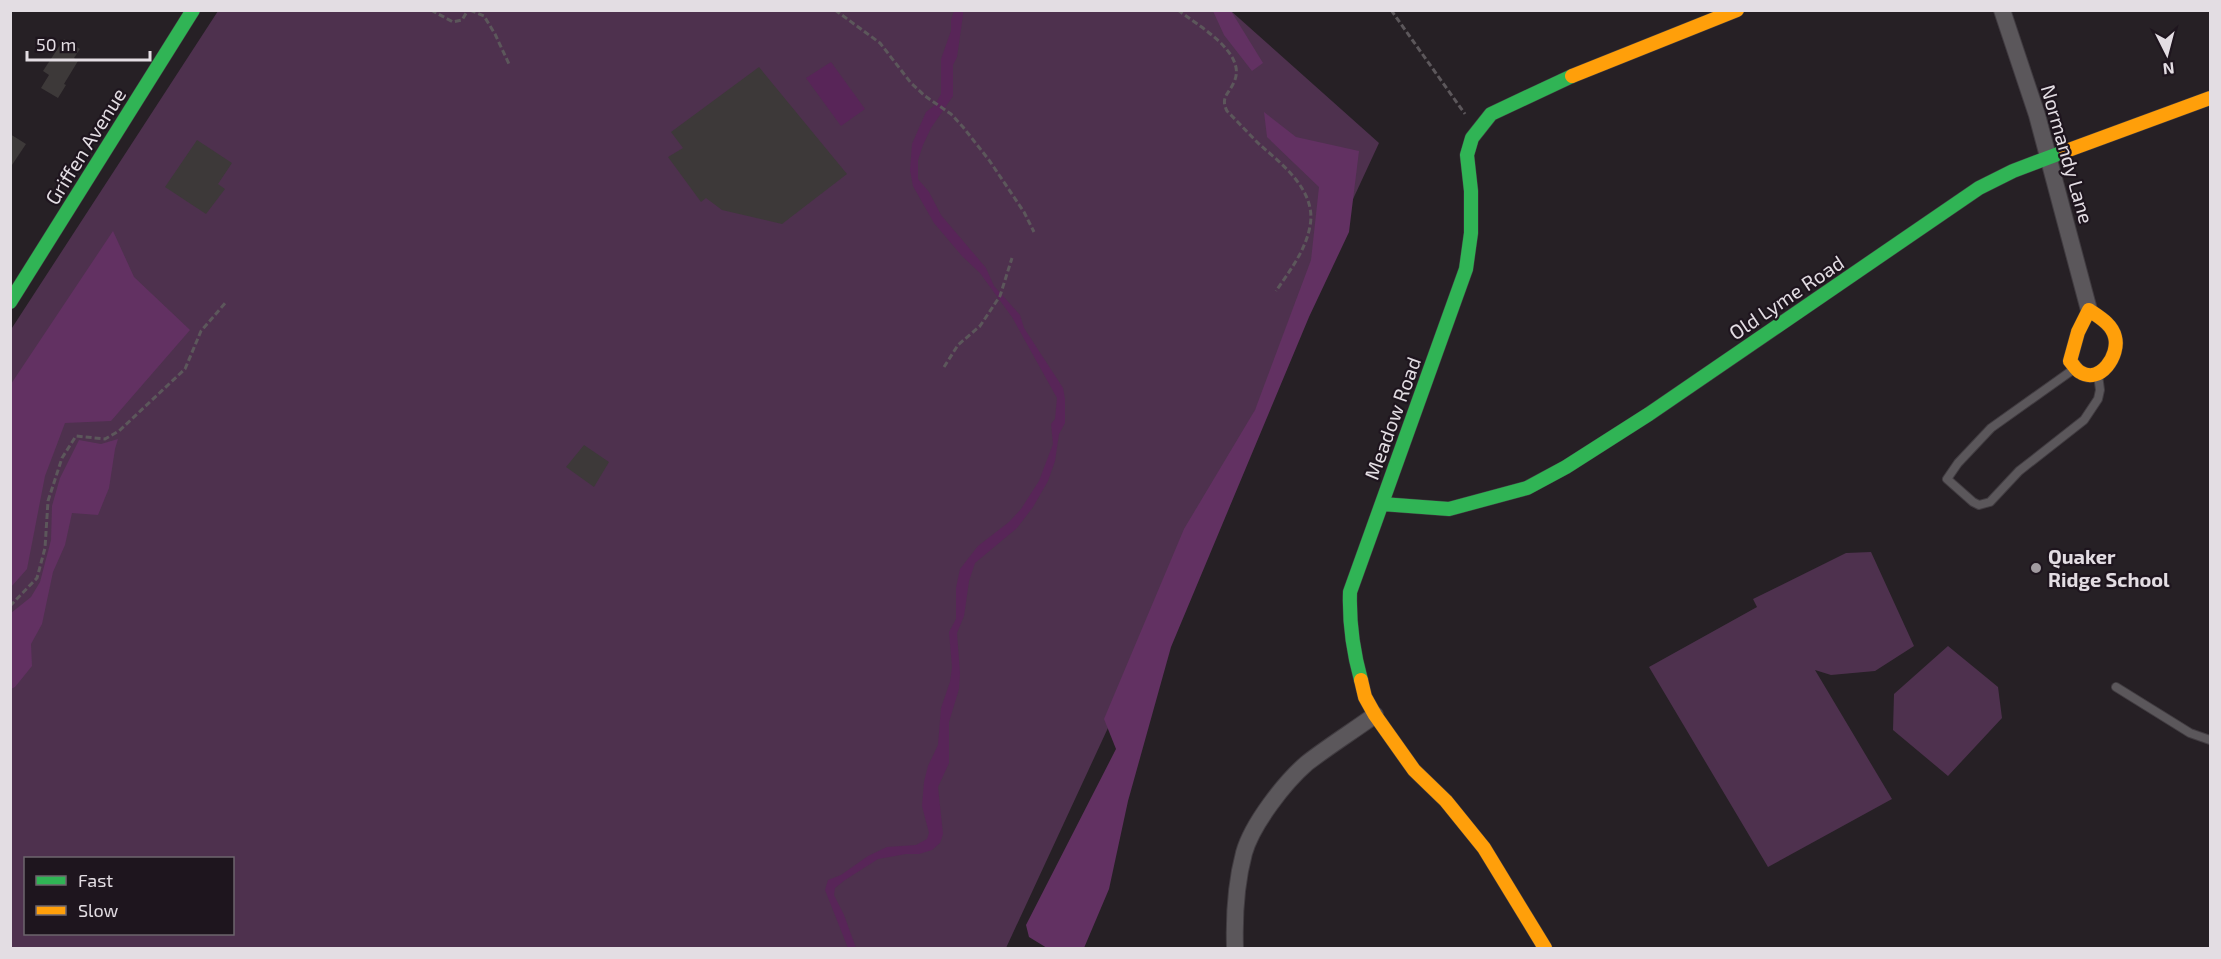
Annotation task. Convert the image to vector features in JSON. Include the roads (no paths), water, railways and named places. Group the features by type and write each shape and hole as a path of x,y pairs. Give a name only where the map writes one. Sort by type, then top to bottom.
{"street":[{"name":"Griffen Avenue","path":"10,302 193,10"},
{"name":"Meadow Road","path":"1545,948 1484,848 1446,801 1414,770 1375,716 1365,697 1355,659 1349,615 1350,592 1467,269 1471,233 1471,191 1467,155 1472,138 1491,114 1566,78 1737,10"},
{"name":"Normandy Lane","path":"2002,10 2037,115 2089,310"},
{"name":"Old Lyme Road","path":"1383,504 1449,509 1527,488 1566,467 1650,414 1979,188 2013,171 2211,98"},
{"path":"2089,310 2102,316 2111,325 2115,334 2115,355 2098,374 2089,376 2074,369 2070,361 2072,350 2089,310"},
{"path":"1235,948 1239,879 1245,850 1269,805 1289,780 1308,763 1375,716"}],"lane":[{"path":"2074,369 1991,428 1947,479 1973,502 1979,505 1990,502 2019,471 2084,420 2098,399 2100,390 2098,374"},
{"path":"2116,687 2190,734 2211,740"}],"place":[{"name":"Quaker Ridge School","path":"2036,568"}]}
